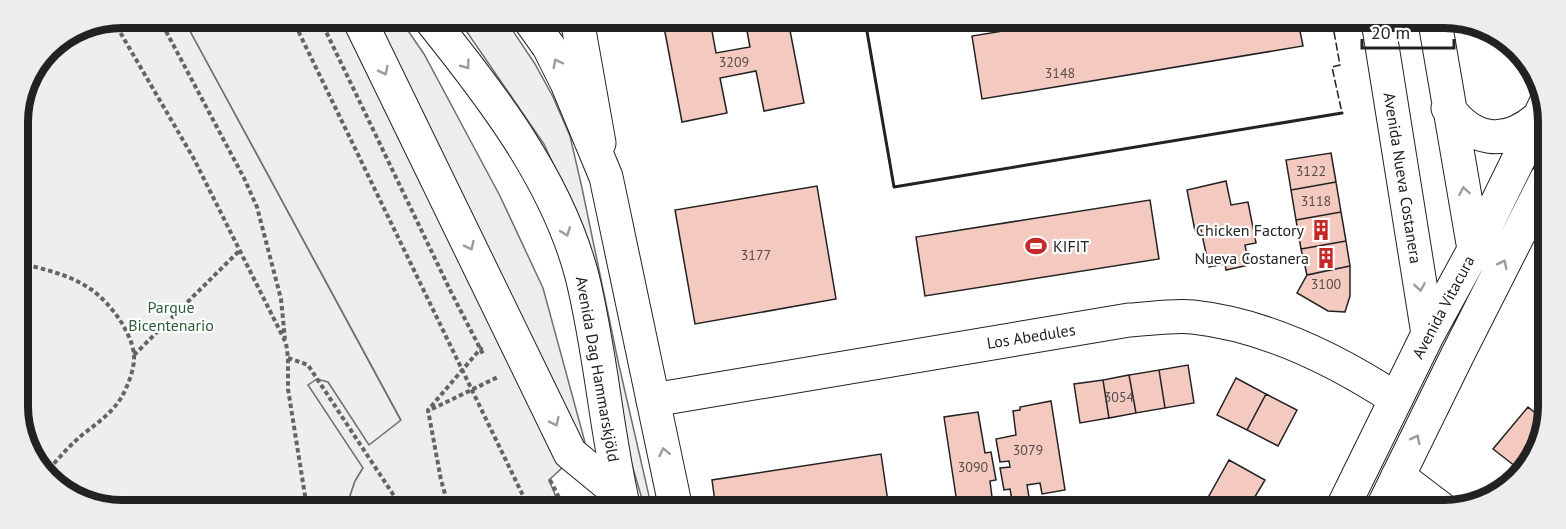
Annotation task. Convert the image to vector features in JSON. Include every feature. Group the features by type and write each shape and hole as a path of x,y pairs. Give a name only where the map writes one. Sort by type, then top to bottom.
{"main road":[{"path":"364,29 570,453 620,500"},
{"name":"Avenida Dag Hammarskjöld","path":"438,29 491,98 535,165 565,226 581,274 593,328 622,500"},
{"path":"536,29 549,47 567,83 606,177"},
{"path":"579,29 606,177 674,500"},
{"name":"Avenida Nueva Costanera","path":"1379,29 1428,334"},
{"path":"1436,29 1474,248 1474,290 1458,354"},
{"path":"1448,108 1458,122 1472,131 1489,137 1507,136 1524,130 1537,116"},
{"name":"Avenida Vitacura","path":"1346,500 1538,120"},
{"name":"Avenida Vitacura","path":"1386,500 1538,196"},
{"name":"Los Abedules","path":"653,400 1129,320 1192,317 1248,328 1304,348 1362,377 1396,399"},
{"path":"1398,476 1430,500"}],"path":[{"path":"118,29 194,159 286,342"},
{"path":"165,29 257,207 281,299 288,358 288,389 306,500"},
{"path":"297,29 525,500"},
{"path":"134,355 240,250"},
{"path":"28,265 49,270 92,290 120,322 129,338 134,355 130,379 121,398 103,419 60,456 51,467"},
{"path":"447,500 429,410 480,348 510,328"},
{"path":"288,358 308,366 397,500"},
{"path":"429,410 500,376"}],"green space":[{"name":"Parque Bicentenario","path":"189,29 401,421 369,446 328,383 363,468 355,481 349,500 111,500 76,488 65,481 48,464 38,448 30,425 28,406 29,117 32,98 44,70 70,44 104,30"},
{"path":"465,29 512,29 553,97 570,136 650,500 642,500 624,438 576,214 544,144"}],"shaded area":[{"path":"189,29 407,29 424,54 500,196 543,288 586,446 549,480 557,500 349,500 355,481 363,468 308,385 317,379 328,382 369,445 401,420"}],"building":[{"path":"664,29 712,29 716,53 750,47 747,29 790,29 804,103 764,111 756,71 720,78 727,113 682,122"},
{"path":"1014,29 1300,29 1303,46 982,99 972,36"},
{"path":"1331,153 1336,182 1291,190 1286,160"},
{"path":"1226,181 1231,205 1248,202 1256,243 1245,245 1249,265 1226,270 1225,264 1209,267 1201,230 1195,231 1187,190"},
{"path":"1336,182 1341,212 1296,220 1291,190"},
{"path":"817,186 836,299 695,324 675,210"},
{"path":"1150,200 1159,259 925,296 916,237"},
{"name":"Chicken Factory","path":"1341,212 1346,241 1301,249 1296,220"},
{"name":"Nueva Costanera","path":"1346,241 1350,266 1307,275 1301,249"},
{"path":"1350,266 1350,296 1345,312 1328,311 1297,293 1307,275"},
{"path":"1188,365 1194,403 1165,408 1159,370"},
{"path":"1159,370 1165,408 1136,413 1129,375"},
{"path":"1129,375 1136,413 1109,418 1103,380"},
{"path":"1236,378 1266,394 1247,430 1217,415"},
{"path":"1103,380 1109,418 1080,423 1074,384"},
{"path":"1266,394 1297,410 1278,446 1247,430"},
{"path":"1051,401 1065,490 1042,494 1040,483 1027,485 1029,497 1012,500 1010,489 1004,490 1000,468 1010,467 1009,461 1000,462 996,439 1016,435 1013,411 1020,410 1020,407"},
{"path":"1528,407 1537,415 1530,442 1522,459 1515,466 1493,449"},
{"path":"978,412 985,453 991,452 996,480 990,481 992,497 957,500 944,417"},
{"path":"881,454 888,500 715,500 712,480"},
{"path":"1229,460 1265,480 1253,500 1207,500"}],"fence":[{"path":"1333,29 1340,65 1332,67 1342,113"}],"wall":[{"path":"867,29 894,187 1342,113"}],"place":[{"name":"Chicken Factory","path":"1321,230"},
{"name":"KIFIT","path":"1036,246"},
{"name":"Nueva Costanera","path":"1326,258"}]}
